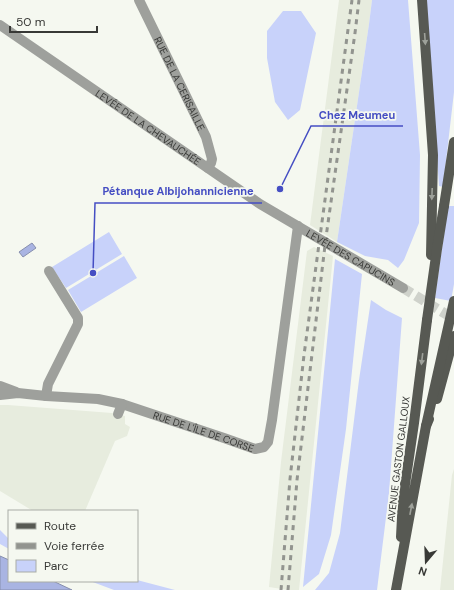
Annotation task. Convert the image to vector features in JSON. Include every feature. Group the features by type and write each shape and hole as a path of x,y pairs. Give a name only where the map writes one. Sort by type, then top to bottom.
{"main road":[{"path":"422,0 433,155 431,255 427,320"},
{"name":"AVENUE GASTON GALLOUX","path":"398,575 403,498 437,249 454,142"},
{"name":"AVENUE GASTON GALLOUX","path":"398,575 426,426 454,301"},
{"path":"426,426 436,401 454,336"},
{"path":"396,590 398,575"}],"street":[{"name":"RUE DE LA CERISAILLE","path":"139,0 206,137 212,158 212,163 208,168"},
{"name":"LEVÉE DE LA CHEVAUCHÉE","path":"0,26 260,204 298,226"},
{"name":"LEVÉE DES CAPUCINS","path":"298,226 403,288"},
{"name":"RUE DE L'ÎLE DE CORSE","path":"0,395 18,393 98,399 122,404 255,449 264,447 268,442 272,420 298,226"},
{"path":"46,396 48,384 78,324 78,318 49,272"},
{"name":"RUE DE L'ÎLE DE CORSE","path":"0,386 18,393"},
{"path":"118,414 122,404"}],"shaded area":[{"path":"339,0 372,0 337,242 310,225"},
{"path":"32,243 36,248 23,257 19,252"},
{"path":"314,247 333,256 299,590 288,590 269,587 281,462 307,251"},
{"path":"0,405 112,413 125,416 125,424 130,427 127,436 115,441 85,510 31,510 0,491"},
{"path":"454,469 454,590 440,590 452,475"},
{"path":"0,556 8,560 8,582 55,582 72,590 0,590"}],"green space":[{"path":"372,0 408,0 420,155 419,223 404,260 398,268 388,260 365,256 337,242"},
{"path":"426,0 454,0 454,92 443,187 439,186"},
{"path":"283,11 301,11 316,33 300,110 288,120 275,102 267,58 267,31"},
{"path":"448,206 454,206 454,284 451,301 435,298"},
{"path":"109,232 122,254 66,288 52,267"},
{"path":"124,256 137,278 81,312 68,290"},
{"path":"335,259 362,274 346,429 331,535 319,574 303,587"},
{"path":"371,300 402,318 389,493 377,590 315,590 329,573 340,533 359,380"},
{"path":"0,530 8,538 8,548 0,544"},
{"path":"138,580 175,590 114,590 93,582 138,582"}],"tunnel":[{"path":"403,288 454,319"}],"railway":[{"path":"281,590 290,479 304,355 352,0"},
{"path":"288,590 297,480 326,237 359,0"}],"place":[{"name":"Chez Meumeu","path":"280,189"},
{"name":"Pétanque Albijohannicienne","path":"93,273"}]}
